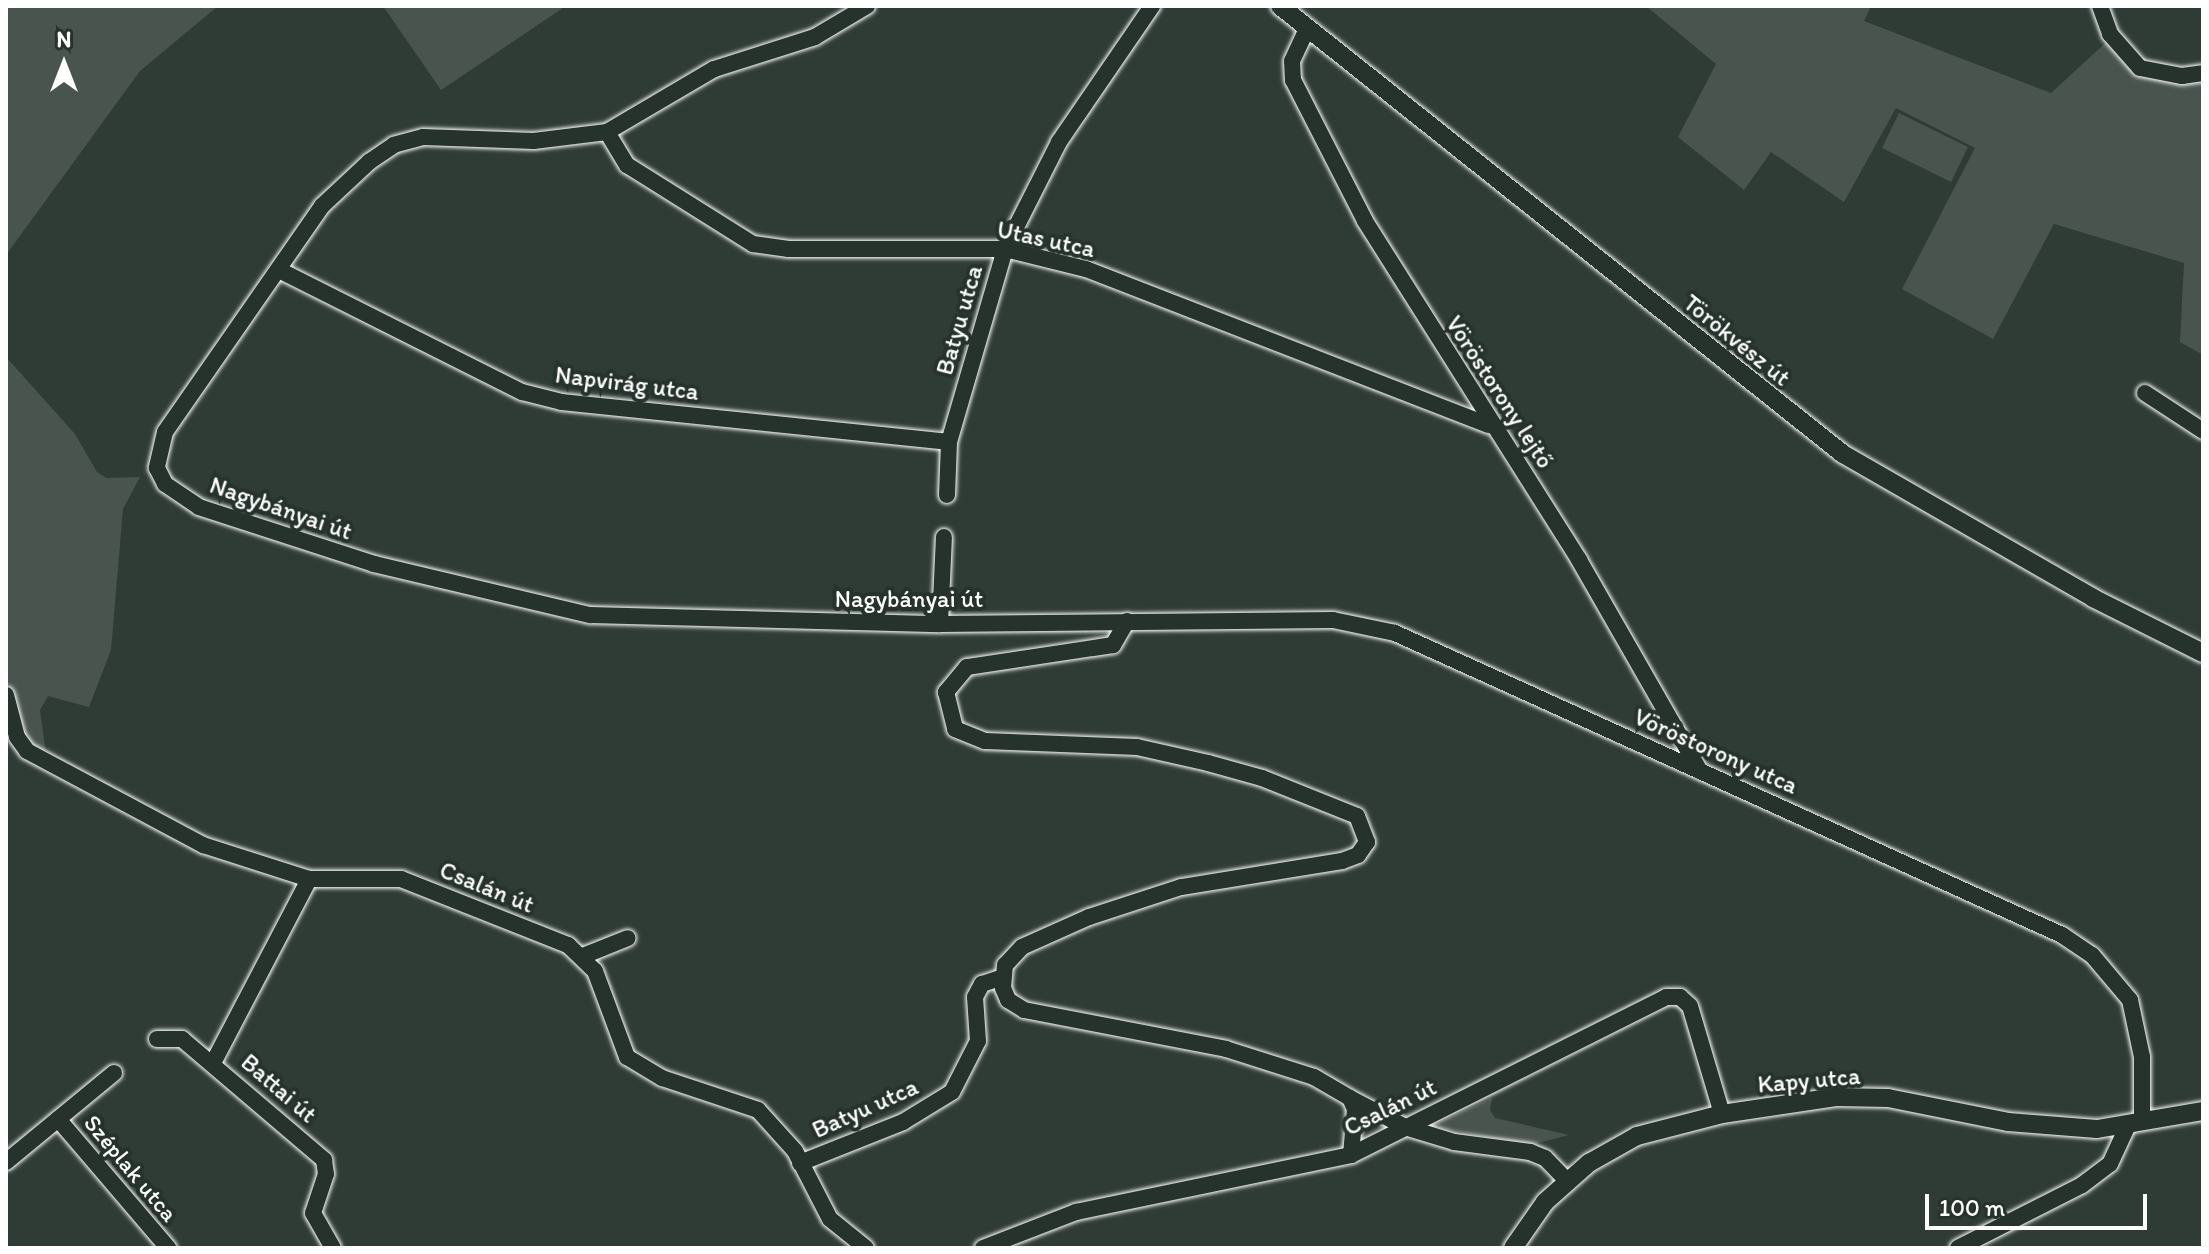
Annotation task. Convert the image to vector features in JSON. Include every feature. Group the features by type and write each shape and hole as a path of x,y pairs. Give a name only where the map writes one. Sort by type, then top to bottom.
{"street":[{"name":"Nagybányai út","path":"867,6 815,37 714,69 607,132 534,141 423,137 394,145 345,181 279,270 165,432 157,468 180,497 374,564 559,611 626,619 940,624 1127,621"},
{"name":"Batyu utca","path":"947,495 949,442 1005,249 1059,142 1152,6"},
{"name":"Törökvész út","path":"1280,6 1306,31 1843,454 2093,598 2203,653"},
{"path":"2100,6 2112,37 2140,68 2182,76 2203,73"},
{"name":"Vöröstorony lejtő","path":"1306,31 1292,61 1293,80 1365,221 1489,425 1579,560 1700,771"},
{"name":"Utas utca","path":"607,132 627,165 753,244 789,249 1005,249 1086,269 1489,425"},
{"name":"Napvirág utca","path":"279,270 522,392 562,402 949,442"},
{"path":"2145,393 2203,431"},
{"path":"940,624 944,537"},
{"path":"1127,621 1113,645 967,667 946,692 955,729 985,741 1137,747 1208,763 1262,778 1357,816 1367,842 1358,855 1342,861 1195,884 1089,917 1022,947 1005,965 1003,977 1016,1008 1226,1049 1314,1077 1405,1127 1454,1142 1530,1152 1545,1158 1567,1181"},
{"name":"Vöröstorony utca","path":"1127,621 1361,623 1437,648 1700,771 2007,906 2092,955 2130,1000 2138,1023 2135,1124"},
{"name":"Csalán út","path":"6,695 17,737 27,751 61,773 203,845 309,879 401,879 556,940 583,956"},
{"name":"Battai út","path":"309,879 213,1063 324,1160 326,1174 313,1213 333,1248"},
{"path":"628,938 583,956 595,971 627,1057 662,1078 758,1110 777,1127 830,1219 866,1248"},
{"name":"Batyu utca","path":"800,1163 903,1122 952,1092 978,1041 975,997 982,984 1003,977"},
{"name":"Csalán út","path":"983,1248 1076,1212 1351,1155 1666,997 1680,997 1690,1006 1722,1114"},
{"path":"157,1039 182,1039 213,1063"},
{"path":"6,1162 114,1073"},
{"name":"Kapy utca","path":"1513,1248 1545,1202 1567,1181 1637,1136 1722,1114 1836,1097 1888,1098 2069,1129 2135,1124 2203,1111"},
{"path":"1350,1098 1357,1122 1351,1155"},
{"name":"Széplak utca","path":"58,1119 168,1248"},
{"path":"1958,1248 2082,1185 2110,1164 2135,1124"}],"shaded area":[{"path":"6,6 218,6 140,71 6,255"},
{"path":"383,6 566,6 441,90"},
{"path":"1646,6 1871,6 1864,21 2051,93 2112,37 2133,63 2203,79 2203,355 2180,342 2184,263 2054,224 1993,339 1902,289 1975,148 1896,108 1844,202 1771,152 1744,190 1678,137 1716,64"},
{"path":"1899,113 1968,147 1951,182 1882,148"},
{"path":"6,357 75,434 97,472 106,478 140,477 123,509 111,650 89,707 48,696 40,710 46,754 26,740 6,678"},
{"path":"1492,1098 1490,1110 1495,1118 1569,1135 1530,1145 1431,1126"}]}
